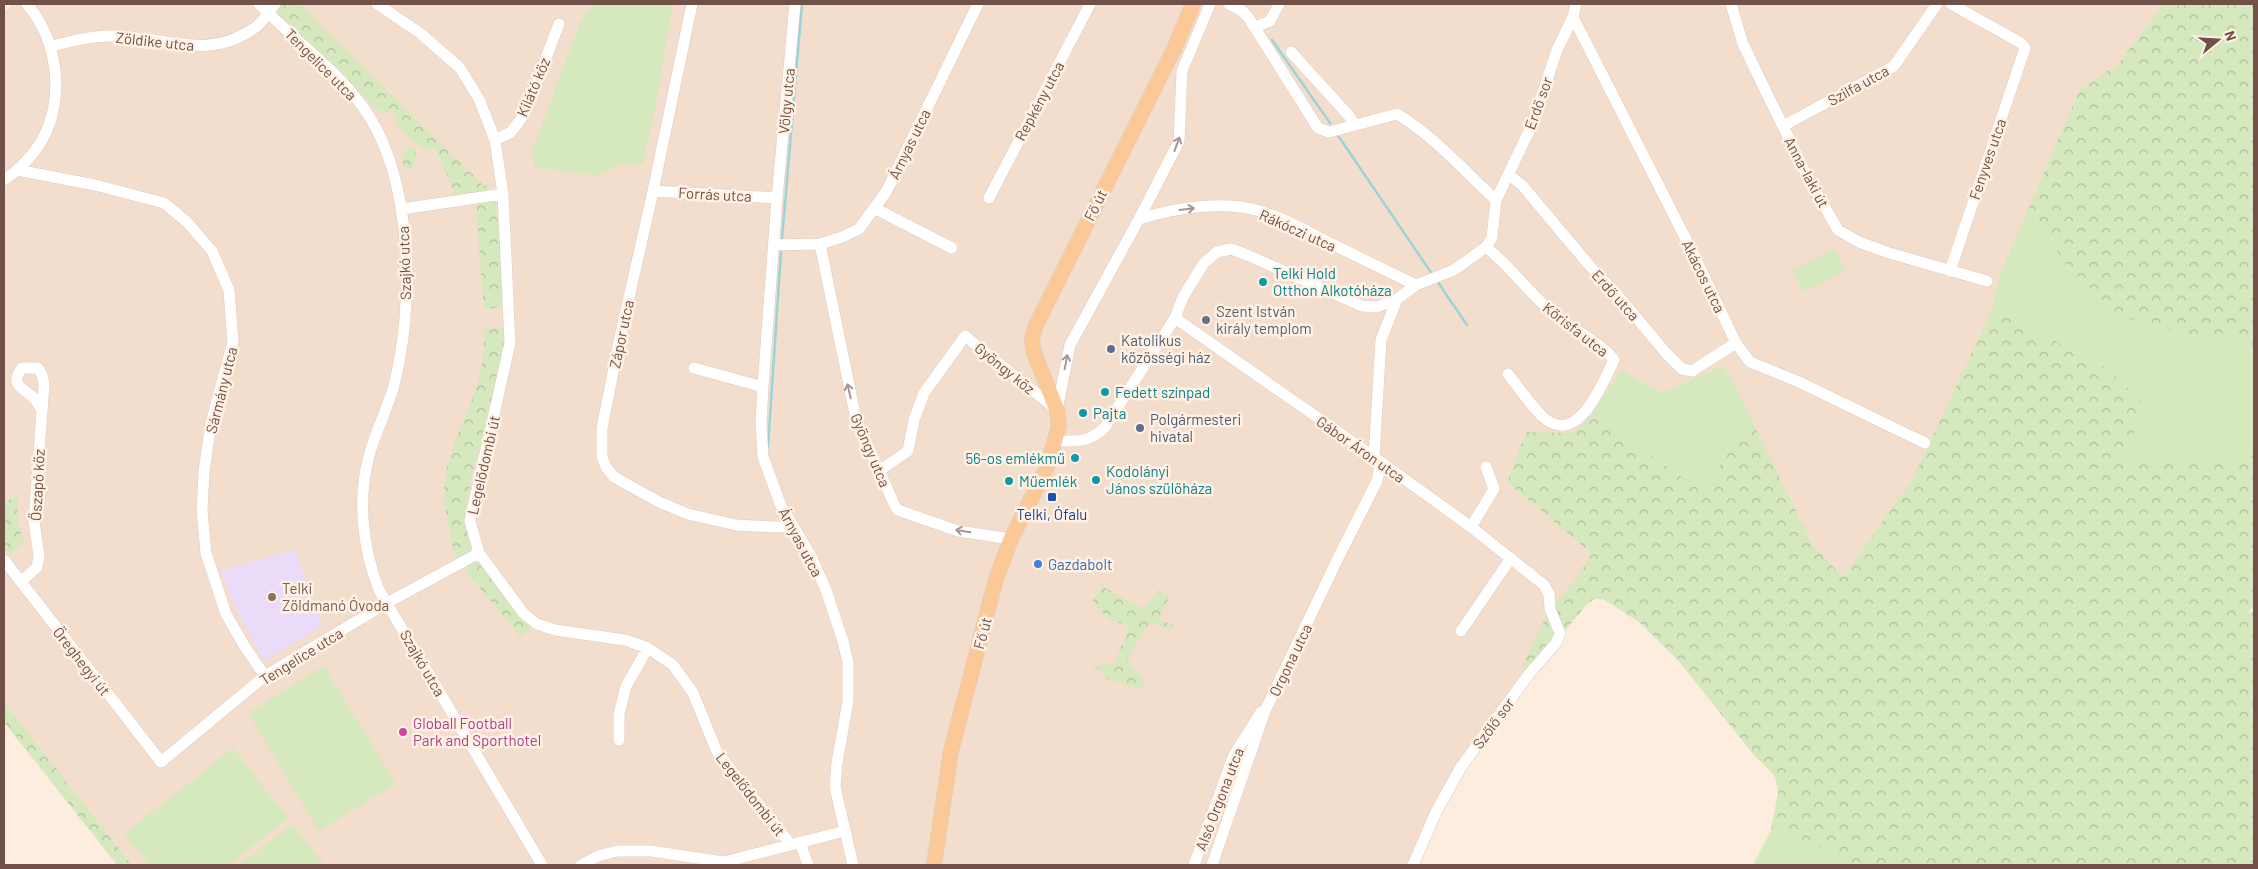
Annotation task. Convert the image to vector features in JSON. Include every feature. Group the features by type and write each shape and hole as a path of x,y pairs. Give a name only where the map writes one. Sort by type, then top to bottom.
{"main road":[{"name":"Fő út","path":"934,865 949,767 960,715 996,579 1011,539 1047,467 1059,426 1057,410 1034,353 1032,340 1035,327 1175,47 1193,4"}],"street":[{"path":"4,180 17,170 39,145 50,120 56,81 52,46 27,4"},
{"path":"259,4 271,8"},
{"name":"Legelődombi út","path":"377,4 420,32 460,68 479,99 495,140 503,194 510,343 470,521 479,553 524,614 537,624 555,630 625,640 648,648 673,665 694,693 717,752 795,843 808,865"},
{"name":"Zápor utca","path":"692,4 653,191 618,342 602,428 602,457 606,467 614,477 634,490 688,514 736,525 792,526"},
{"name":"Völgy utca","path":"776,198 795,4"},
{"name":"Árnyas utca","path":"774,245 820,244 842,237 858,228 886,192 978,4"},
{"name":"Repkény utca","path":"989,198 1090,4"},
{"name":"Fő út","path":"1057,410 1070,345 1179,141 1182,71 1210,4"},
{"path":"1055,441 1086,441 1097,436 1105,428 1175,318 1190,283 1204,263 1217,252 1231,249 1362,306 1377,307 1397,300 1416,285 1428,279 1454,270 1486,247 1492,238 1496,200 1408,120 1397,114 1329,132 1318,128 1255,27 1241,10 1229,4"},
{"path":"1255,27 1270,20 1279,4"},
{"name":"Erdő sor","path":"1496,200 1510,175 1531,127 1557,50 1573,17 1576,4"},
{"name":"Anna-laki út","path":"1731,4 1743,44 1808,178 1838,230 1859,242 1987,281"},
{"name":"Szilfa utca","path":"1783,126 1894,66 1937,4"},
{"name":"Fenyves utca","path":"1950,271 2025,48 2021,43 1951,4"},
{"name":"Zöldike utca","path":"52,46 87,38 115,36 189,47 223,44 256,27 271,8"},
{"name":"Tengelice utca","path":"271,8 363,107 376,128 389,162 402,209"},
{"name":"Akácos utca","path":"1573,17 1692,251 1736,343 1750,362 1797,382 1925,443"},
{"name":"Kilátó köz","path":"495,140 511,132 524,115 560,24"},
{"path":"1291,52 1350,117 1354,124"},
{"name":"Sármány utca","path":"17,170 95,185 164,203 187,222 212,250 229,290 233,342 212,423 204,472 202,510 206,553 226,614 265,676"},
{"name":"Erdő utca","path":"1510,175 1522,185 1588,265 1615,292 1666,353 1682,369 1692,371 1736,343"},
{"name":"Forrás utca","path":"653,191 776,198"},
{"path":"402,209 503,194"},
{"name":"Árnyas utca","path":"776,198 761,423 763,457 781,506 811,556 826,590 843,641 848,663 848,702 836,763 835,787 853,865"},
{"name":"Rákóczi utca","path":"1139,219 1165,211 1187,208 1220,206 1251,209 1266,213 1303,230 1416,285"},
{"path":"874,208 952,248"},
{"name":"Szajkó utca","path":"402,209 407,292 404,341 392,390 369,457 363,514 369,563 379,590 542,865"},
{"name":"Gyöngy utca","path":"820,244 856,419 898,510 958,531 1011,539"},
{"name":"Kőrisfa utca","path":"1486,247 1505,262 1526,287 1553,313 1590,341 1607,350 1614,360 1582,418 1570,424 1555,424 1543,417 1508,374"},
{"name":"Orgona utca","path":"1212,865 1266,711 1339,556 1378,481 1381,340 1397,300"},
{"name":"Gábor Áron utca","path":"1175,318 1471,527 1544,585"},
{"name":"Gyöngy köz","path":"879,471 908,451 914,420 924,393 965,336 1057,410"},
{"path":"694,368 763,387"},
{"name":"Őszapó köz","path":"21,582 37,567 39,556 34,521 41,409"},
{"path":"1471,527 1494,489 1486,467"},
{"name":"Tengelice utca","path":"160,762 265,676 388,603 479,553"},
{"path":"1461,631 1510,558"},
{"name":"Öreghegyi út","path":"4,560 160,762"},
{"name":"Szőlő sor","path":"1413,865 1436,812 1461,767 1529,674 1556,643 1560,633 1550,609 1548,594 1544,585"},
{"path":"619,740 618,714 626,686 648,648"},
{"name":"Alsó Orgona utca","path":"1194,865 1233,756 1261,712 1266,711"},
{"path":"581,865 598,856 617,851 651,851 724,862 845,831"}],"shaded area":[{"path":"13,4 2163,4 2119,63 2079,91 2000,274 1992,309 1913,478 1843,577 1812,544 1724,365 1661,393 1621,369 1592,413 1574,433 1507,482 1592,554 1574,581 1529,674 1461,767 1413,865 132,865 4,702 4,12"},
{"name":"Telki Zöldmanó Óvoda","path":"295,550 322,626 264,661 239,615 220,570"}],"green space":[{"path":"279,4 299,4 484,186 488,184 489,192 454,195 435,147 425,150 406,135 399,128 392,109 385,113 374,108 356,88 273,9"},
{"path":"594,4 673,4 643,165 621,164 597,176 534,167 531,154 580,23"},
{"path":"2163,4 2254,4 2254,357 2242,336 2224,328 2220,347 2205,340 2116,315 2061,260 2051,236 2028,209 2079,91 2119,63"},
{"path":"409,146 415,149 416,157 411,171 403,166 403,156"},
{"path":"479,201 495,201 505,302 499,308 484,309 476,207"},
{"path":"2028,209 2051,236 2061,260 2116,315 2205,340 2220,347 2224,328 2242,336 2254,357 2254,446 2224,464 2118,460 2101,364 1992,309 2000,274"},
{"path":"1834,249 1845,270 1804,292 1792,271"},
{"path":"1992,309 2101,364 2140,398 2142,417 2119,460 2224,464 2254,446 2254,605 2248,612 2254,612 2254,865 1849,865 1827,850 1771,830 1778,793 1775,776 1753,754 1678,660 1639,622 1603,599 1595,599 1588,603 1529,674 1521,667 1550,609 1574,581 1592,554 1507,482 1526,432 1574,433 1592,413 1706,494 1729,445 1756,429 1812,544 1843,577 1913,478"},
{"path":"485,327 504,328 504,338 494,400 472,473 465,512 473,548 466,555 456,557 444,497 445,478 455,442 479,377"},
{"path":"1724,365 1756,429 1729,445 1706,494 1592,413 1621,369 1661,393"},
{"path":"18,493 17,525 22,530 20,534 26,541 9,555 4,548 4,504"},
{"path":"479,561 531,626 520,637 465,570 468,565"},
{"path":"1102,586 1144,609 1159,591 1170,596 1159,619 1174,626 1169,629 1150,622 1127,659 1145,682 1140,689 1107,679 1093,665 1114,664 1129,626 1108,619 1092,602"},
{"path":"324,666 396,784 319,831 248,713"},
{"path":"4,702 132,865 117,865 4,722"},
{"path":"233,748 288,818 229,865 149,865 124,834"},
{"path":"292,824 325,865 239,865"},
{"path":"1771,830 1827,850 1849,865 1753,865"}],"waterway":[{"path":"782,239 802,4"},
{"path":"1272,40 1330,123"},
{"path":"1337,134 1432,274"},
{"path":"768,447 781,252"},
{"path":"1437,281 1467,325"}],"place":[{"name":"Telki Hold Otthon Alkotóháza","path":"1263,282"},
{"name":"Szent István király templom","path":"1206,320"},
{"name":"Katolikus közösségi ház","path":"1111,349"},
{"name":"Fedett színpad","path":"1105,392"},
{"name":"Pajta","path":"1083,413"},
{"name":"Polgármesteri hivatal","path":"1140,428"},
{"name":"56-os emlékmű","path":"1075,458"},
{"name":"Kodolányi János szülőháza","path":"1096,480"},
{"name":"Műemlék","path":"1009,481"},
{"name":"Telki, Ófalu","path":"1052,497"},
{"name":"Gazdabolt","path":"1038,564"},
{"name":"Telki Zöldmanó Óvoda","path":"272,597"},
{"name":"Globall Football Park and Sporthotel","path":"403,732"}]}
